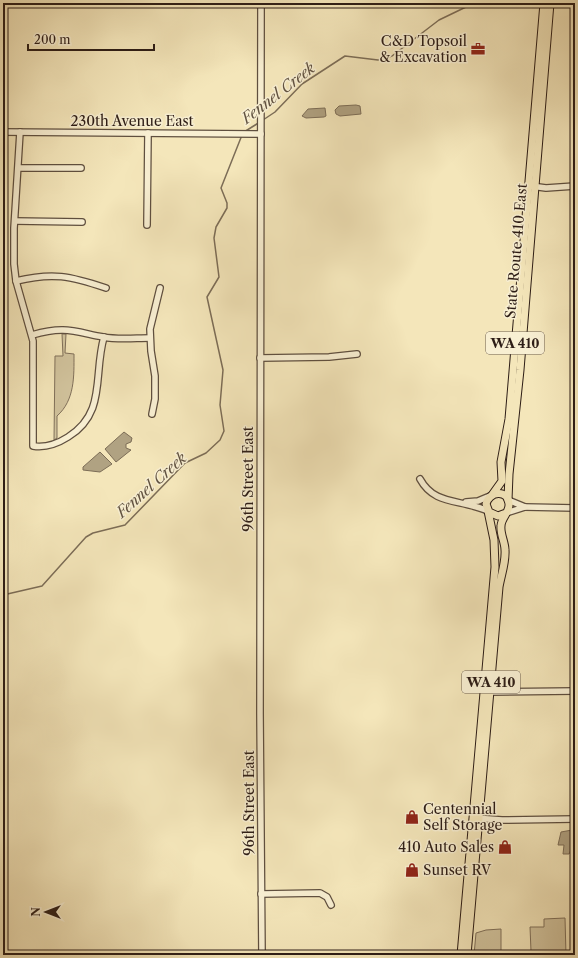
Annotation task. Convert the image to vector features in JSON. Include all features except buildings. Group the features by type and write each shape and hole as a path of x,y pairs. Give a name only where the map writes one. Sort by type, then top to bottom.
{"main road":[{"name":"State Route 410 East","path":"508,500 532,186 544,3"},
{"name":"State Route 410 East","path":"491,496 502,481 501,462 508,425 550,3"},
{"path":"491,496 503,494 508,500"},
{"name":"WA 410","path":"467,955 495,567 494,540 486,504 491,496"},
{"name":"WA 410","path":"461,955 490,692 499,587 505,555 504,540 500,528 509,508 508,500"},
{"path":"488,511 496,516 506,513"}],"street":[{"name":"96th Street East","path":"261,3 262,122 260,358 262,955"},
{"name":"230th Avenue East","path":"3,132 261,134"},
{"path":"20,132 14,264 16,281 32,335 33,446 52,445 65,439 80,429 93,410 97,394 99,358 104,337"},
{"path":"147,225 148,133"},
{"path":"19,168 81,168"},
{"path":"532,186 575,186"},
{"path":"15,221 82,222"},
{"path":"16,281 40,276 62,276 106,288"},
{"path":"152,414 155,399 155,376 150,338 152,315 160,288"},
{"path":"32,335 52,330 66,330 85,332 104,337 150,338"},
{"path":"260,358 324,357 357,354"},
{"path":"420,479 427,490 435,496 448,502 475,506 488,511"},
{"path":"457,503 478,501 491,496"},
{"path":"508,500 525,507"},
{"path":"506,513 525,507 575,508"},
{"path":"490,692 575,692"},
{"path":"476,818 502,820 575,819"},
{"path":"261,894 320,893 327,897 331,905"}],"shaded area":[{"path":"339,106 360,106 361,114 340,116 336,114 335,110"},
{"path":"325,108 326,116 324,117 306,118 302,116 308,109"},
{"path":"62,334 66,334 65,353 74,354 73,379 67,403 57,416 57,438 54,440 55,356 63,356"},
{"path":"124,432 132,438 131,442 126,444 126,448 131,450 116,462 105,449"},
{"path":"100,452 112,464 100,472 83,470 83,467"},
{"path":"572,830 574,844 569,854 563,854 564,845 558,845 561,832"},
{"path":"565,918 566,955 518,955 518,951 531,951 530,927 544,927 544,919"},
{"path":"501,929 501,955 474,955 476,933 486,930"}],"waterway":[{"name":"Fennel Creek","path":"263,120 275,112 302,84 345,56 378,60 392,56 439,20 466,7 466,3"},
{"name":"Fennel Creek","path":"244,132 260,122"},
{"name":"Fennel Creek","path":"3,595 42,586 86,537 93,533 125,525 185,463 206,453 220,440 224,431 220,405 223,370 207,297 219,277 214,238 216,227 227,208 227,203 221,188 242,135"}],"place":[{"name":"C&D Topsoil & Excavation","path":"478,49"},
{"name":"Centennial Self Storage","path":"412,817"},
{"name":"410 Auto Sales","path":"505,847"},
{"name":"Sunset RV","path":"412,870"}]}
